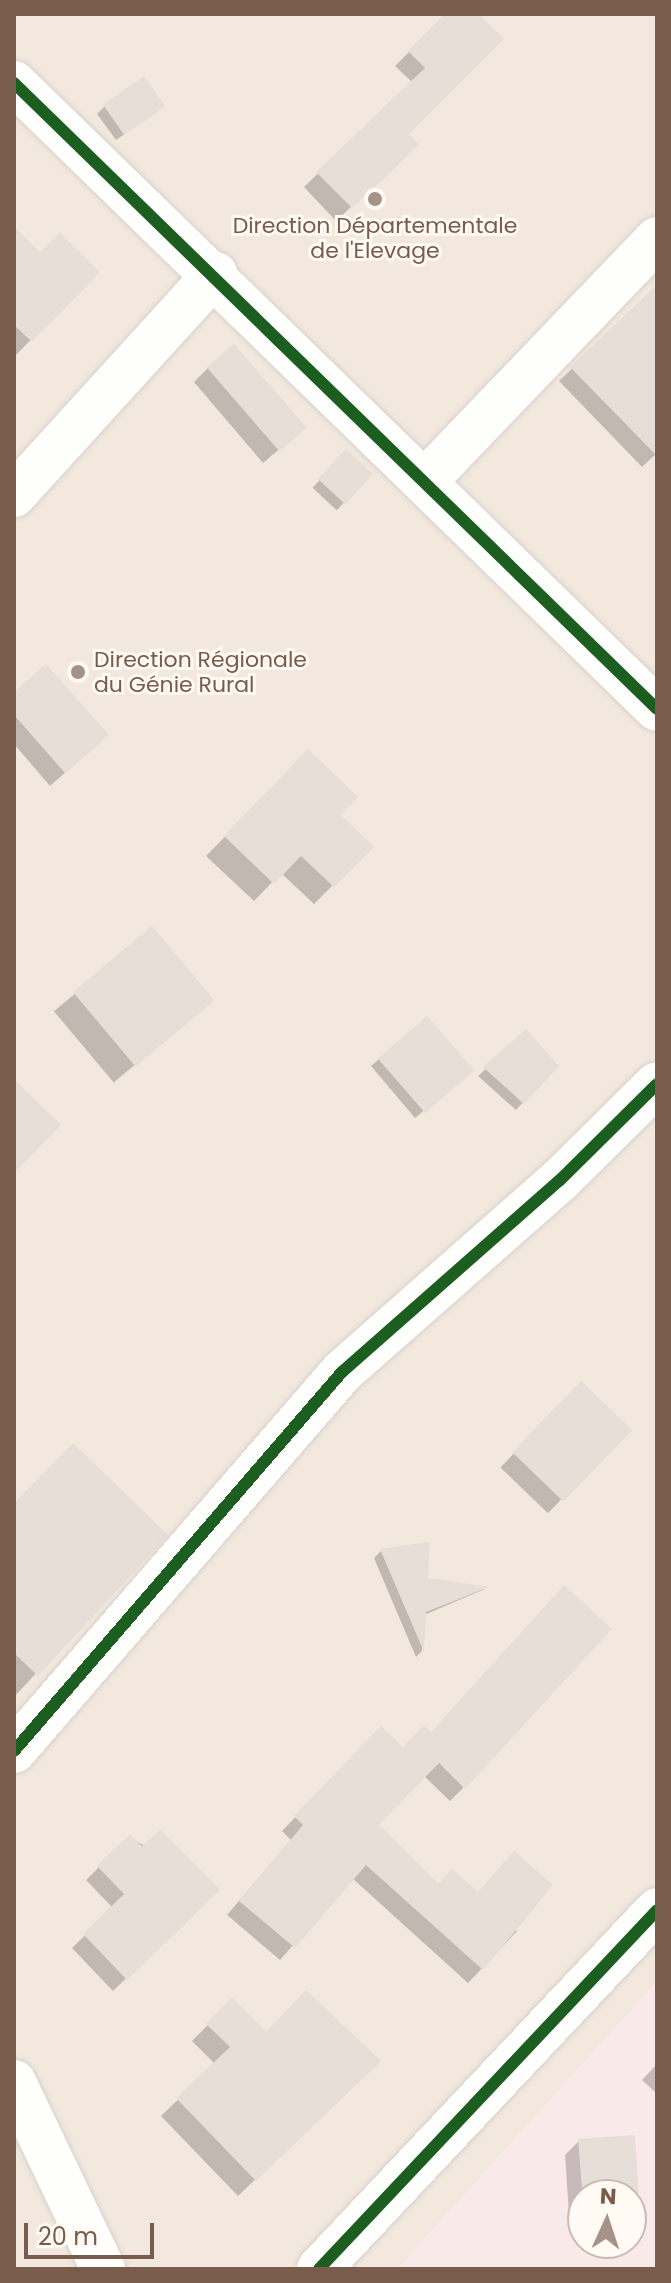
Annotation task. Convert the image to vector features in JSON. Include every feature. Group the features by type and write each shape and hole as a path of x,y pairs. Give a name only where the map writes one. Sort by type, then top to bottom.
{"street":[{"path":"14,83 215,274 657,709"},
{"path":"425,481 657,239"},
{"path":"14,495 215,274"},
{"path":"14,1751 342,1372 560,1180 657,1084"},
{"path":"319,2269 657,1910"},
{"path":"14,2082 103,2269"}],"shaded area":[{"path":"14,14 657,14 657,2269 14,2269"},
{"path":"657,1981 657,2269 397,2269"}],"building":[{"path":"445,14 479,14 504,39 409,134 419,145 352,208 316,172 425,68 408,51"},
{"path":"144,76 165,106 124,135 103,105"},
{"path":"14,226 40,252 60,233 100,272 32,342 14,325"},
{"path":"657,285 657,456 570,367"},
{"path":"234,344 307,428 280,451 207,368"},
{"path":"346,449 373,474 345,504 318,479"},
{"path":"46,664 109,735 65,773 14,715 14,692"},
{"path":"308,749 358,797 341,815 374,847 334,887 301,856 274,884 224,836"},
{"path":"152,926 214,1000 135,1067 73,992"},
{"path":"427,1016 474,1070 425,1113 378,1059"},
{"path":"526,1029 559,1066 524,1104 483,1067"},
{"path":"14,1079 61,1125 14,1173"},
{"path":"581,1381 632,1430 563,1502 512,1452"},
{"path":"73,1443 168,1535 38,1676 14,1653 14,1503"},
{"path":"430,1542 428,1578 489,1587 426,1612 424,1652 380,1549"},
{"path":"564,1585 612,1629 465,1789 439,1763 379,1825 438,1884 452,1869 478,1892 514,1851 553,1885 483,1970 366,1865 295,1948 239,1901 303,1825 294,1816 381,1726 403,1747 424,1725 431,1732"},
{"path":"160,1830 220,1890 127,1980 83,1934 124,1894 97,1866 130,1834 142,1846"},
{"path":"306,1990 381,2061 256,2181 176,2098 230,2047 206,2024 232,1998 266,2032"},
{"path":"635,2135 638,2179 581,2179 578,2139"}],"cycle path":[{"path":"14,83 657,709"},
{"path":"14,1751 342,1372 560,1180 657,1084"},
{"path":"319,2269 657,1910"}],"place":[{"name":"Direction Départementale de l'Elevage","path":"375,199"},
{"name":"Direction Régionale du Génie Rural","path":"78,672"}]}
